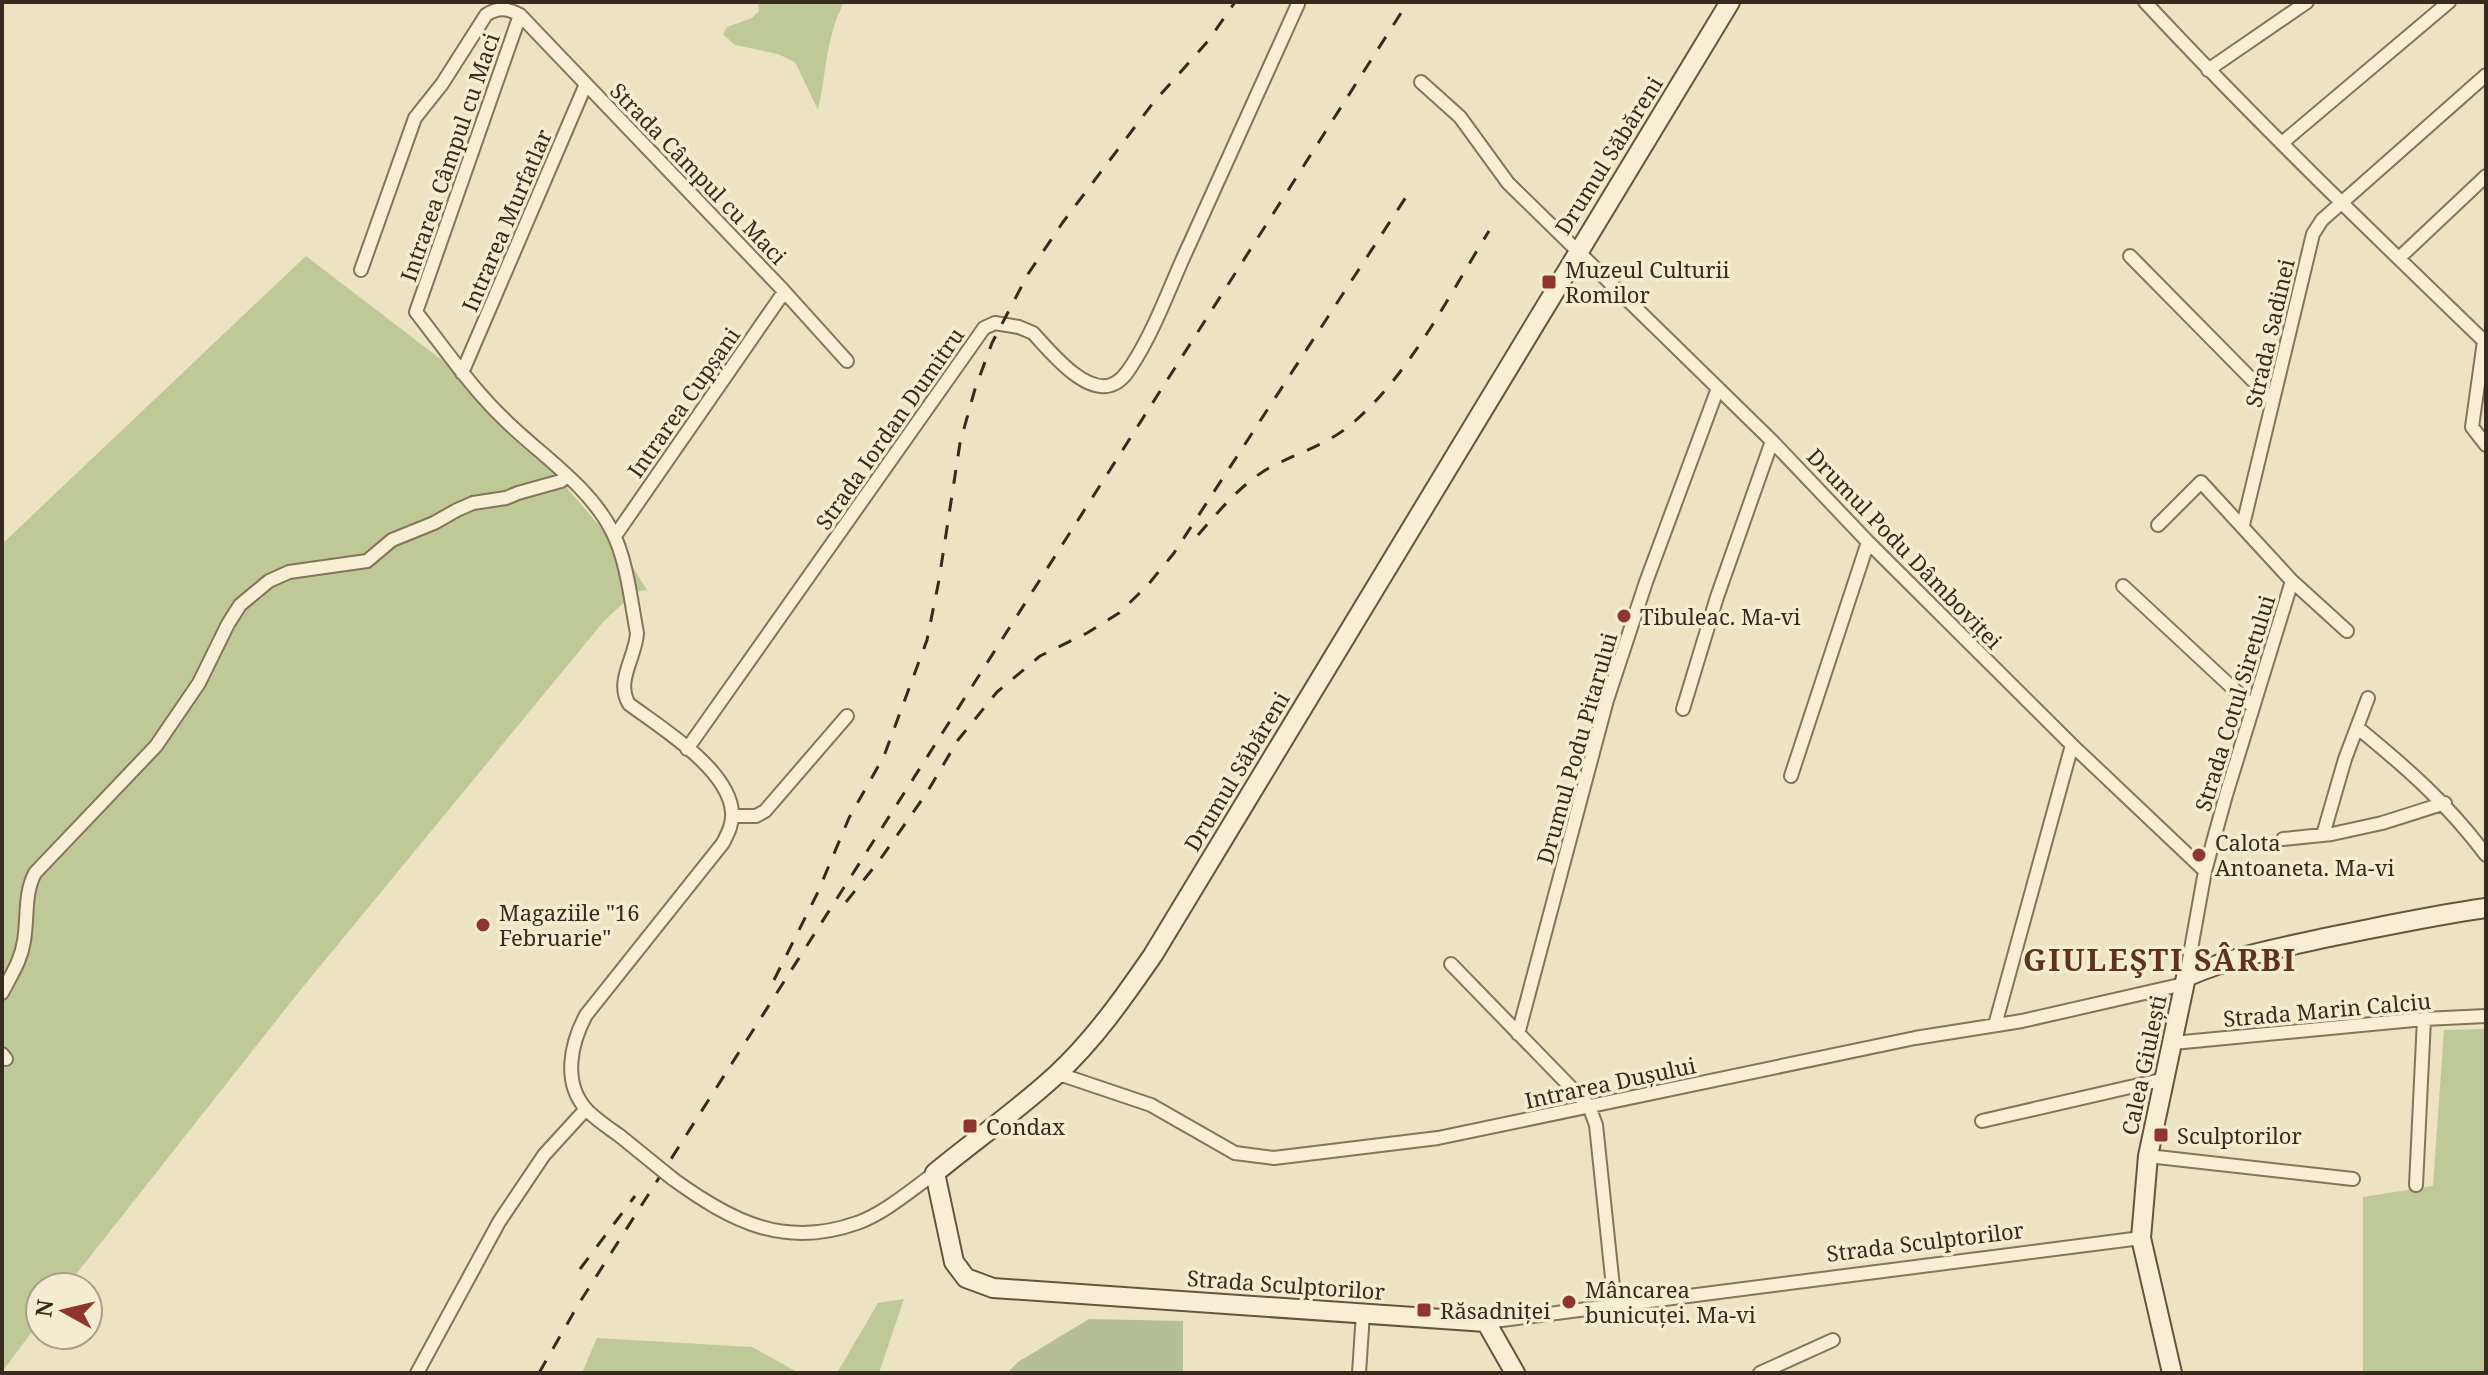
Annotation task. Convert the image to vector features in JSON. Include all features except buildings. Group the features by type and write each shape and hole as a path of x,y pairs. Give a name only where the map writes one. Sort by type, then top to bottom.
{"main road":[{"name":"Drumul Săbăreni","path":"935,1173 1054,1076 1115,1009 1153,955 1730,2"},
{"name":"Calea Giulești","path":"2172,1373 2141,1238 2148,1156 2185,980 2214,964 2251,954 2411,920 2486,908"},
{"name":"Strada Sculptorilor","path":"935,1173 954,1262 966,1278 993,1288 1486,1322"},
{"path":"1486,1322 1515,1373"}],"street":[{"path":"2208,70 2307,2"},
{"path":"2282,143 2449,2"},
{"path":"2148,3 2208,70 2484,341 2472,427 2486,445"},
{"name":"Strada Iordan Dumitru","path":"687,749 984,328 995,323 1033,333 1087,383 1106,387 1124,377 1162,303 1298,4"},
{"path":"361,270 415,118 442,84 486,15 499,9 519,10"},
{"name":"Strada Câmpul cu Maci","path":"519,10 847,361"},
{"name":"Intrarea Câmpul cu Maci","path":"462,373 416,312 519,10"},
{"name":"Strada Sadinei","path":"2243,525 2313,234 2322,220 2486,75"},
{"name":"Drumul Podu Dâmboviței","path":"1421,82 1460,117 1508,183 1576,252 1772,441 1868,542 2072,745 2205,871"},
{"name":"Intrarea Murfatlar","path":"462,373 586,84"},
{"path":"2399,258 2486,176"},
{"path":"2130,256 2273,401"},
{"name":"Intrarea Cupșani","path":"615,536 784,292"},
{"path":"417,1373 499,1222 544,1155 586,1109 572,1078 573,1050 586,1015 723,843 732,816 731,802 722,783 687,749 629,704 625,697 625,677 637,633 615,536 604,516 567,476 505,421 462,373"},
{"name":"Drumul Podu Pitarului","path":"1518,1034 1607,700 1646,582 1718,388"},
{"path":"1683,709 1717,597 1772,441"},
{"path":"2,993 21,957 28,892 35,873 156,746 199,683 240,605 253,593 289,572 367,561 392,540 473,503 506,498 561,481 567,476"},
{"path":"2158,525 2201,482 2292,581 2347,631"},
{"path":"1791,776 1868,542"},
{"name":"Strada Cotul Siretului","path":"2185,980 2205,871 2292,581"},
{"path":"2123,586 2253,707"},
{"path":"2323,835 2345,759 2368,698"},
{"path":"732,816 756,816 765,811 847,716"},
{"path":"2358,728 2445,803 2486,855"},
{"path":"1995,1025 2072,745"},
{"path":"2283,839 2323,835 2382,823 2445,803"},
{"path":"1451,964 1589,1106 1596,1125 1615,1306"},
{"name":"Intrarea Dușului","path":"1054,1076 1065,1076 1151,1105 1235,1153 1274,1158 1438,1138 1915,1038 2022,1021 2185,980"},
{"name":"Strada Marin Calciu","path":"2173,1043 2486,1016"},
{"path":"2416,1185 2424,1019"},
{"path":"1982,1121 2165,1079"},
{"name":"Drumul Săbăreni","path":"586,1109 710,1206 741,1221 782,1232 816,1232 858,1223 935,1173"},
{"path":"2148,1156 2353,1179"},
{"name":"Strada Sculptorilor","path":"1486,1322 2141,1238"},
{"path":"1359,1373 1363,1313"},
{"path":"1760,1373 1833,1340"}],"green space":[{"path":"758,2 844,2 830,42 818,110 795,62 778,54 735,45 723,34 727,27 752,18 759,11"},
{"path":"306,256 443,361 561,481 627,558 647,590 635,592 604,621 298,993 79,1271 24,1271 24,1342 2,1372 2,544"},
{"path":"2486,1029 2486,1373 2363,1373 2363,1197 2433,1186 2444,1030"},
{"path":"904,1299 879,1373 837,1373 878,1303"},
{"path":"1089,1319 1183,1321 1183,1373 1007,1373 1018,1362"},
{"path":"597,1338 752,1347 799,1373 582,1373"}],"railway":[{"path":"774,980 817,894 849,818 884,756 927,640 960,443 992,343 1028,274 1063,222 1153,103 1208,41 1235,2"},
{"path":"539,1373 578,1305 1408,2"},
{"path":"846,902 926,794 958,740 997,692 1040,656 1119,613 1174,553 1408,194"},
{"path":"1198,535 1231,498 1259,474 1335,436 1375,401 1412,356 1489,231"},
{"path":"580,1269 635,1196"}],"place":[{"name":"Muzeul Culturii Romilor","path":"1549,282"},
{"name":"Tibuleac. Ma-vi","path":"1624,616"},
{"name":"Calota Antoaneta. Ma-vi","path":"2199,855"},
{"name":"Magaziile \"16 Februarie\"","path":"483,925"},
{"name":"Condax","path":"970,1126"},
{"name":"Sculptorilor","path":"2161,1135"},
{"name":"Mâncarea bunicuței. Ma-vi","path":"1569,1302"},
{"name":"Răsadniței","path":"1424,1310"}],"district":[{"name":"GIULEŞTI SÂRBI","path":"2160,959"}]}
